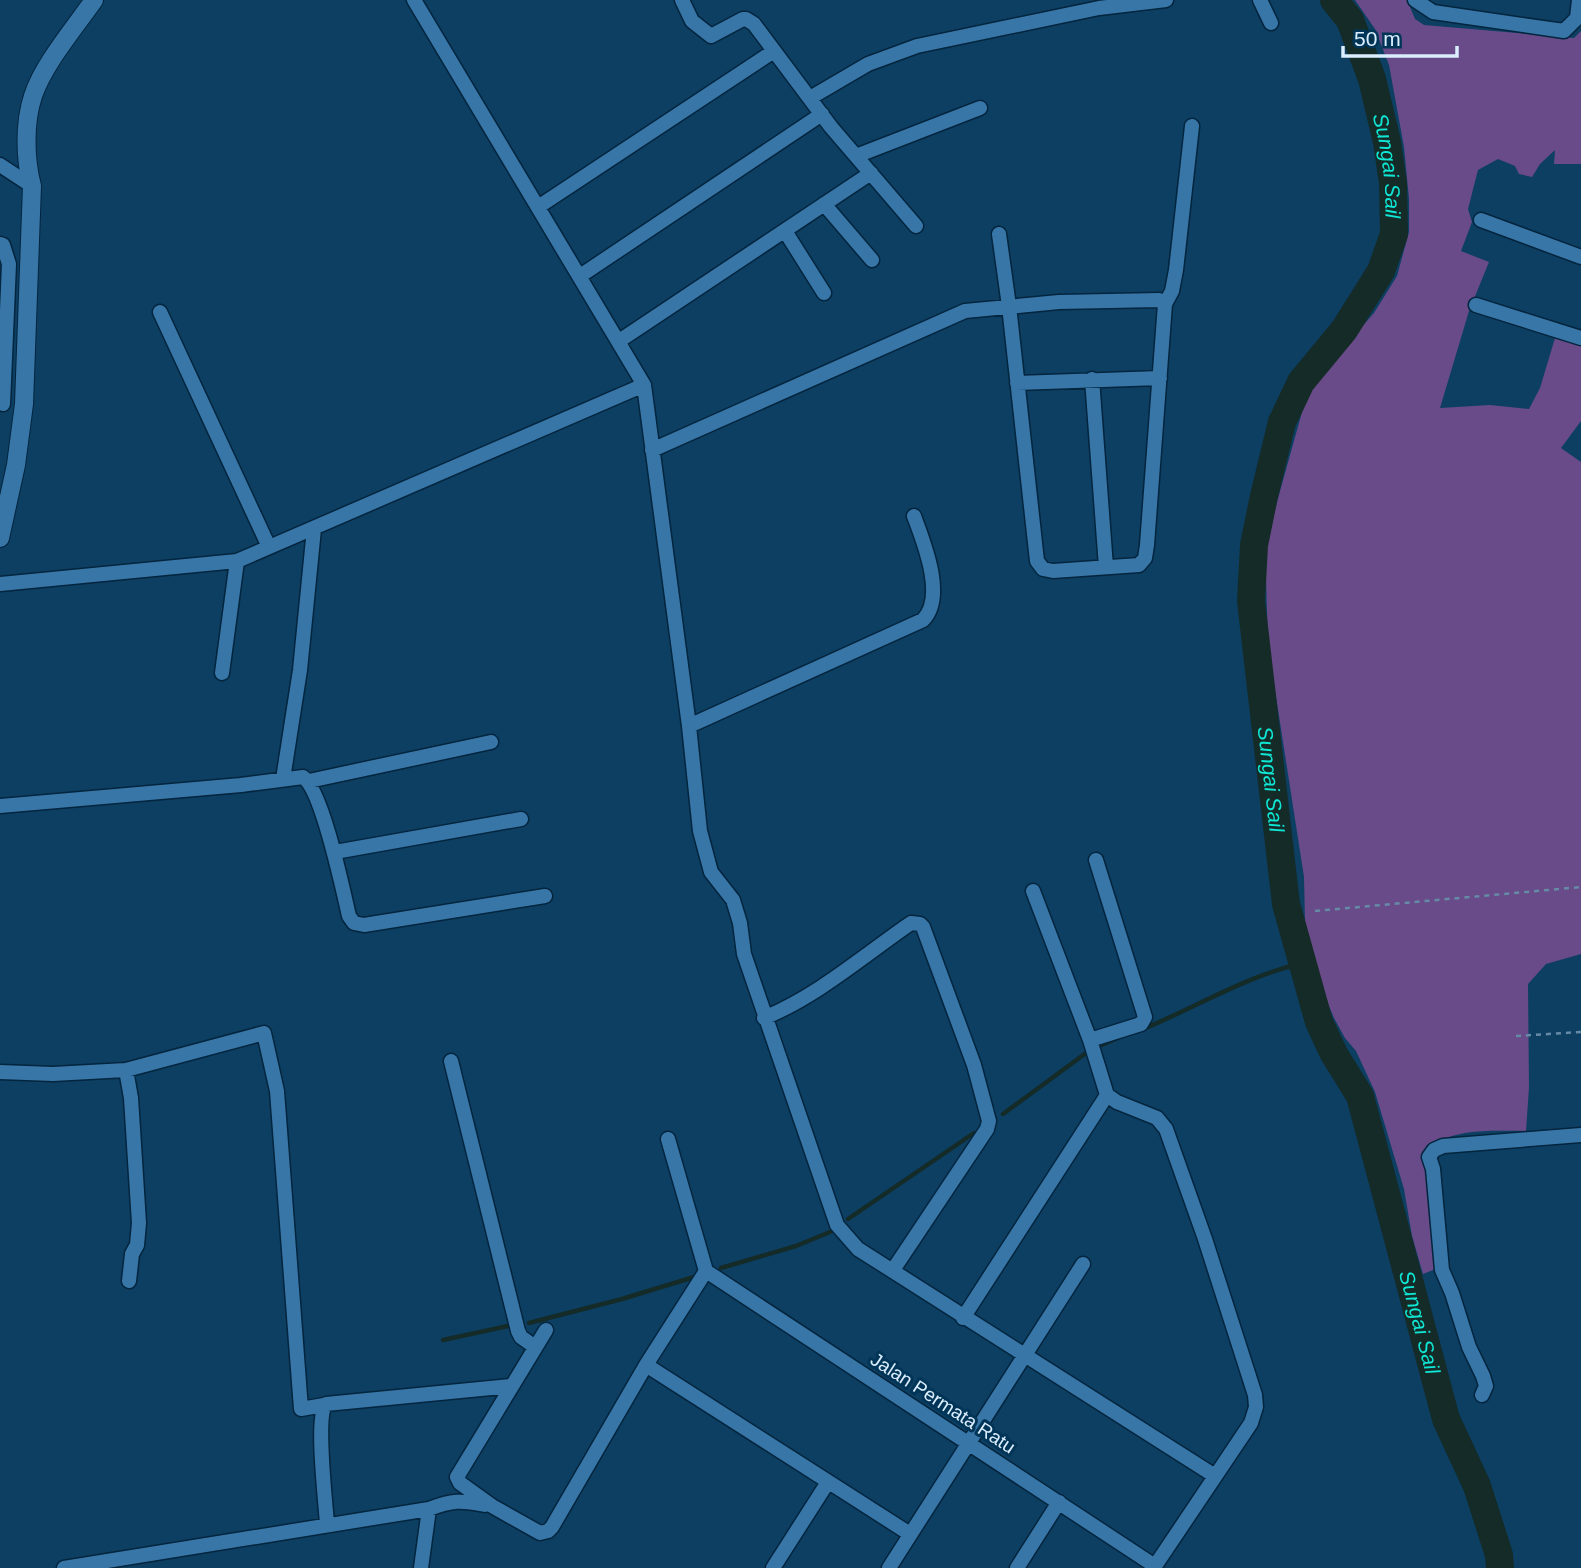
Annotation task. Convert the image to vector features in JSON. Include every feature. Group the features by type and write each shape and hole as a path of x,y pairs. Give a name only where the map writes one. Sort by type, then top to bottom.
{"street":[{"path":"0,538 16,465 24,404 32,186 27,166 26,140 33,96 52,60 94,0"},
{"path":"414,0 644,385 689,726 700,831 711,872 733,900 740,923 744,954 764,1018 837,1225 858,1249 1215,1476"},
{"path":"682,0 692,21 708,34 715,35 746,19 754,24 822,114 916,226"},
{"path":"810,98 868,64 917,46 1099,8 1166,0"},
{"path":"1259,0 1270,23"},
{"path":"1415,0 1433,12 1563,31 1577,18 1579,0"},
{"path":"538,207 774,51"},
{"path":"856,156 980,108"},
{"path":"580,276 822,114"},
{"path":"999,234 1039,566 1053,571 1139,565 1145,558 1164,304 1172,291 1176,271 1192,126"},
{"path":"0,165 32,186"},
{"path":"619,341 871,173"},
{"path":"824,204 872,260"},
{"path":"1481,220 1581,257"},
{"path":"785,231 824,293"},
{"path":"0,244 9,264 2,404 24,404"},
{"path":"652,450 965,311 1059,302 1159,300 1164,304"},
{"path":"1476,305 1581,338"},
{"path":"160,312 269,547"},
{"path":"1092,379 1107,567"},
{"path":"1017,383 1160,379"},
{"path":"0,584 237,561 644,385"},
{"path":"689,726 923,620 930,613 933,599 929,556 914,516"},
{"path":"283,779 300,670 314,529"},
{"path":"222,673 237,561"},
{"path":"309,781 491,742"},
{"path":"0,806 303,777 309,781 335,852 349,916 354,923 545,896"},
{"path":"335,852 521,819"},
{"path":"1090,1040 1141,1024 1145,1017 1096,860"},
{"path":"1033,891 1090,1040 1107,1095 1117,1102 1157,1118 1166,1129 1255,1395 1256,1407 1251,1423 1155,1567"},
{"path":"764,1018 825,986 911,923 919,924 923,928 974,1065 989,1121 987,1129 893,1270"},
{"path":"0,1072 53,1074 126,1070 264,1032 277,1091 301,1409 328,1402 511,1386"},
{"path":"451,1061 519,1331 521,1337 535,1347"},
{"path":"126,1070 131,1098 139,1223 129,1281"},
{"path":"963,1318 1107,1095"},
{"path":"1482,1395 1486,1386 1483,1376 1469,1347 1442,1270 1433,1169 1429,1157 1434,1150 1443,1146 1581,1135"},
{"path":"546,1329 457,1477 460,1483 492,1506 535,1532 548,1531 646,1364 706,1271 668,1139"},
{"path":"889,1568 1083,1264"},
{"name":"Jalan Permata Ratu","path":"706,1271 1155,1567"},
{"path":"646,1364 910,1534"},
{"path":"324,1405 321,1426 327,1525"},
{"path":"773,1568 828,1482"},
{"path":"64,1568 429,1509 448,1502 462,1500 492,1506"},
{"path":"1017,1568 1059,1502"},
{"path":"421,1568 429,1509"}],"path":[{"path":"1315,911 1581,887"},
{"path":"1516,1036 1581,1032"}],"shaded area":[{"path":"1355,0 1407,0 1415,19 1424,25 1574,38 1581,31 1581,164 1554,164 1555,150 1540,164 1532,177 1519,174 1515,166 1498,159 1478,170 1468,209 1472,222 1461,251 1489,262 1469,311 1440,408 1490,405 1529,409 1540,388 1555,338 1581,345 1581,421 1561,448 1581,462 1581,954 1546,964 1528,984 1529,1087 1526,1131 1468,1133 1435,1143 1438,1268 1423,1274 1412,1236 1404,1189 1375,1092 1356,1051 1334,1018 1317,978 1305,922 1304,877 1268,645 1265,545 1309,387 1374,313 1397,276 1409,232 1404,147 1389,65 1375,29"}],"waterway":[{"name":"Sungai Sail","path":"1334,0 1350,20 1372,79 1387,142 1393,183 1394,234 1381,271 1344,330 1301,382 1282,422 1254,545 1251,601 1286,904 1319,1022 1334,1054 1360,1096 1446,1419 1477,1486 1499,1555 1500,1568"},
{"path":"1143,1029 1242,984 1303,963"},
{"path":"1099,1046 1118,1038"},
{"path":"1003,1114 1086,1053"},
{"path":"848,1219 974,1133"},
{"path":"721,1268 796,1246 830,1232"},
{"path":"529,1323 694,1277"},
{"path":"443,1340 508,1326"}]}
